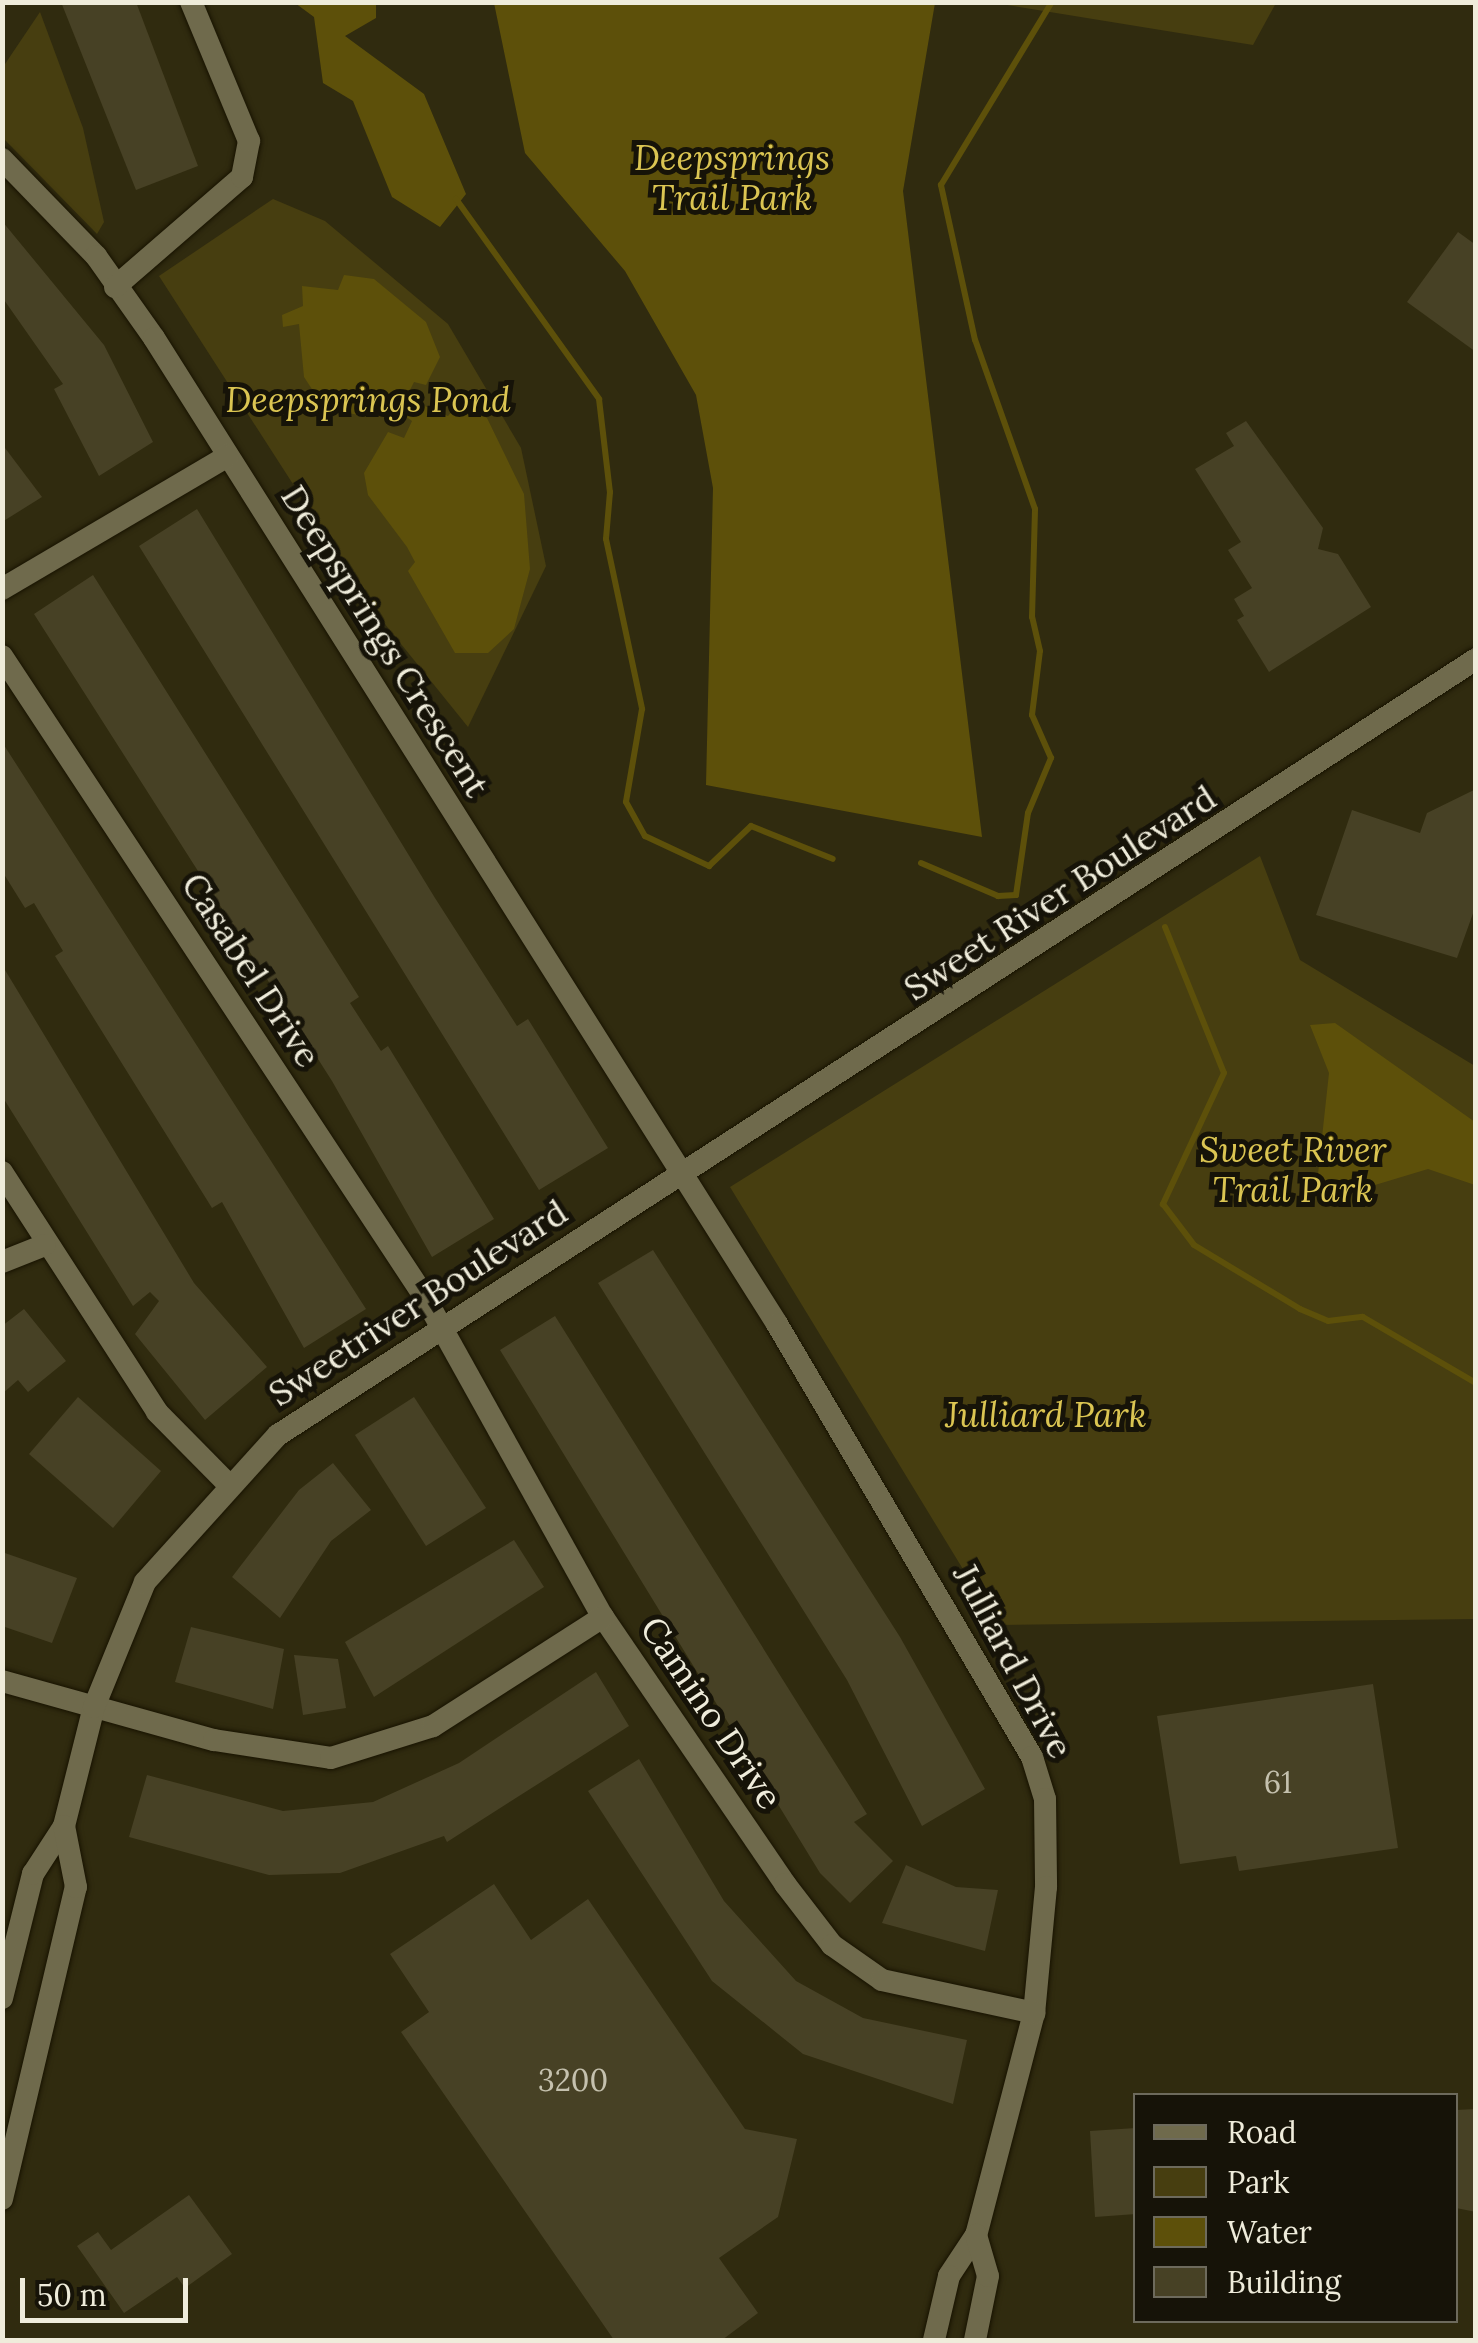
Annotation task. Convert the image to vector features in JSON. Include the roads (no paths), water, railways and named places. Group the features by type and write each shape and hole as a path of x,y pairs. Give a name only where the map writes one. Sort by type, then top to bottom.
{"street":[{"path":"116,287 242,177 248,141 192,2"},
{"name":"Deepsprings Crescent","path":"2,159 116,287 228,456 679,1182"},
{"path":"2,589 228,456"},
{"name":"Casabel Drive","path":"2,656 441,1322"},
{"name":"Sweet River Boulevard","path":"679,1182 1476,659"},
{"path":"2,1172 45,1245 157,1412 230,1486"},
{"name":"Sweetriver Boulevard","path":"2,1998 33,1874 64,1826 94,1707 145,1582 278,1436 441,1322 679,1182"},
{"name":"Julliard Drive","path":"679,1182 777,1324 1032,1757 1045,1799 1046,1888 1034,2013 976,2235 949,2276 934,2340"},
{"path":"2,1262 45,1245"},
{"name":"Camino Drive","path":"441,1322 603,1617 832,1944 882,1980 1034,2013"},
{"path":"2,1680 94,1707 331,1758 433,1726 603,1617"},
{"name":"Sweetriver Boulevard","path":"2,2199 76,1887 64,1826"},
{"name":"Julliard Drive","path":"975,2340 988,2276 976,2235"}],"water":[{"path":"295,3 376,3 376,18 345,36 424,94 466,194 440,227 392,197 353,101 323,83 314,17"},
{"name":"Deepsprings Trail Park","path":"494,3 935,3 903,191 982,837 706,785 713,488 696,395 625,271 525,153"},
{"path":"344,275 374,279 426,322 440,357 426,385 414,382 406,398 448,416 459,403 487,418 524,494 530,569 514,629 488,653 455,653 408,571 415,562 407,547 368,495 364,473 388,432 404,438 412,421 390,405 365,416 325,409 304,377 299,324 283,327 282,315 303,306 302,286 338,290"},
{"path":"1335,1023 1475,1122 1475,1185 1428,1169 1365,1188 1333,1187 1318,1174 1329,1073 1310,1025"}],"waterway":[{"path":"921,863 998,896 1016,895 1028,813 1051,758 1032,715 1040,651 1032,617 1035,509 975,340 941,185 1052,2"},
{"path":"456,199 599,399 610,492 606,539 642,709 626,802 645,836 709,866 751,826 833,859"},
{"path":"1165,927 1224,1073 1163,1204 1194,1245 1300,1309 1328,1321 1363,1317 1476,1383"}],"park label":[{"name":"Deepsprings Pond","path":"368,400"},
{"name":"Sweet River Trail Park","path":"1293,1170"},
{"name":"Julliard Park","path":"1046,1415"}]}
